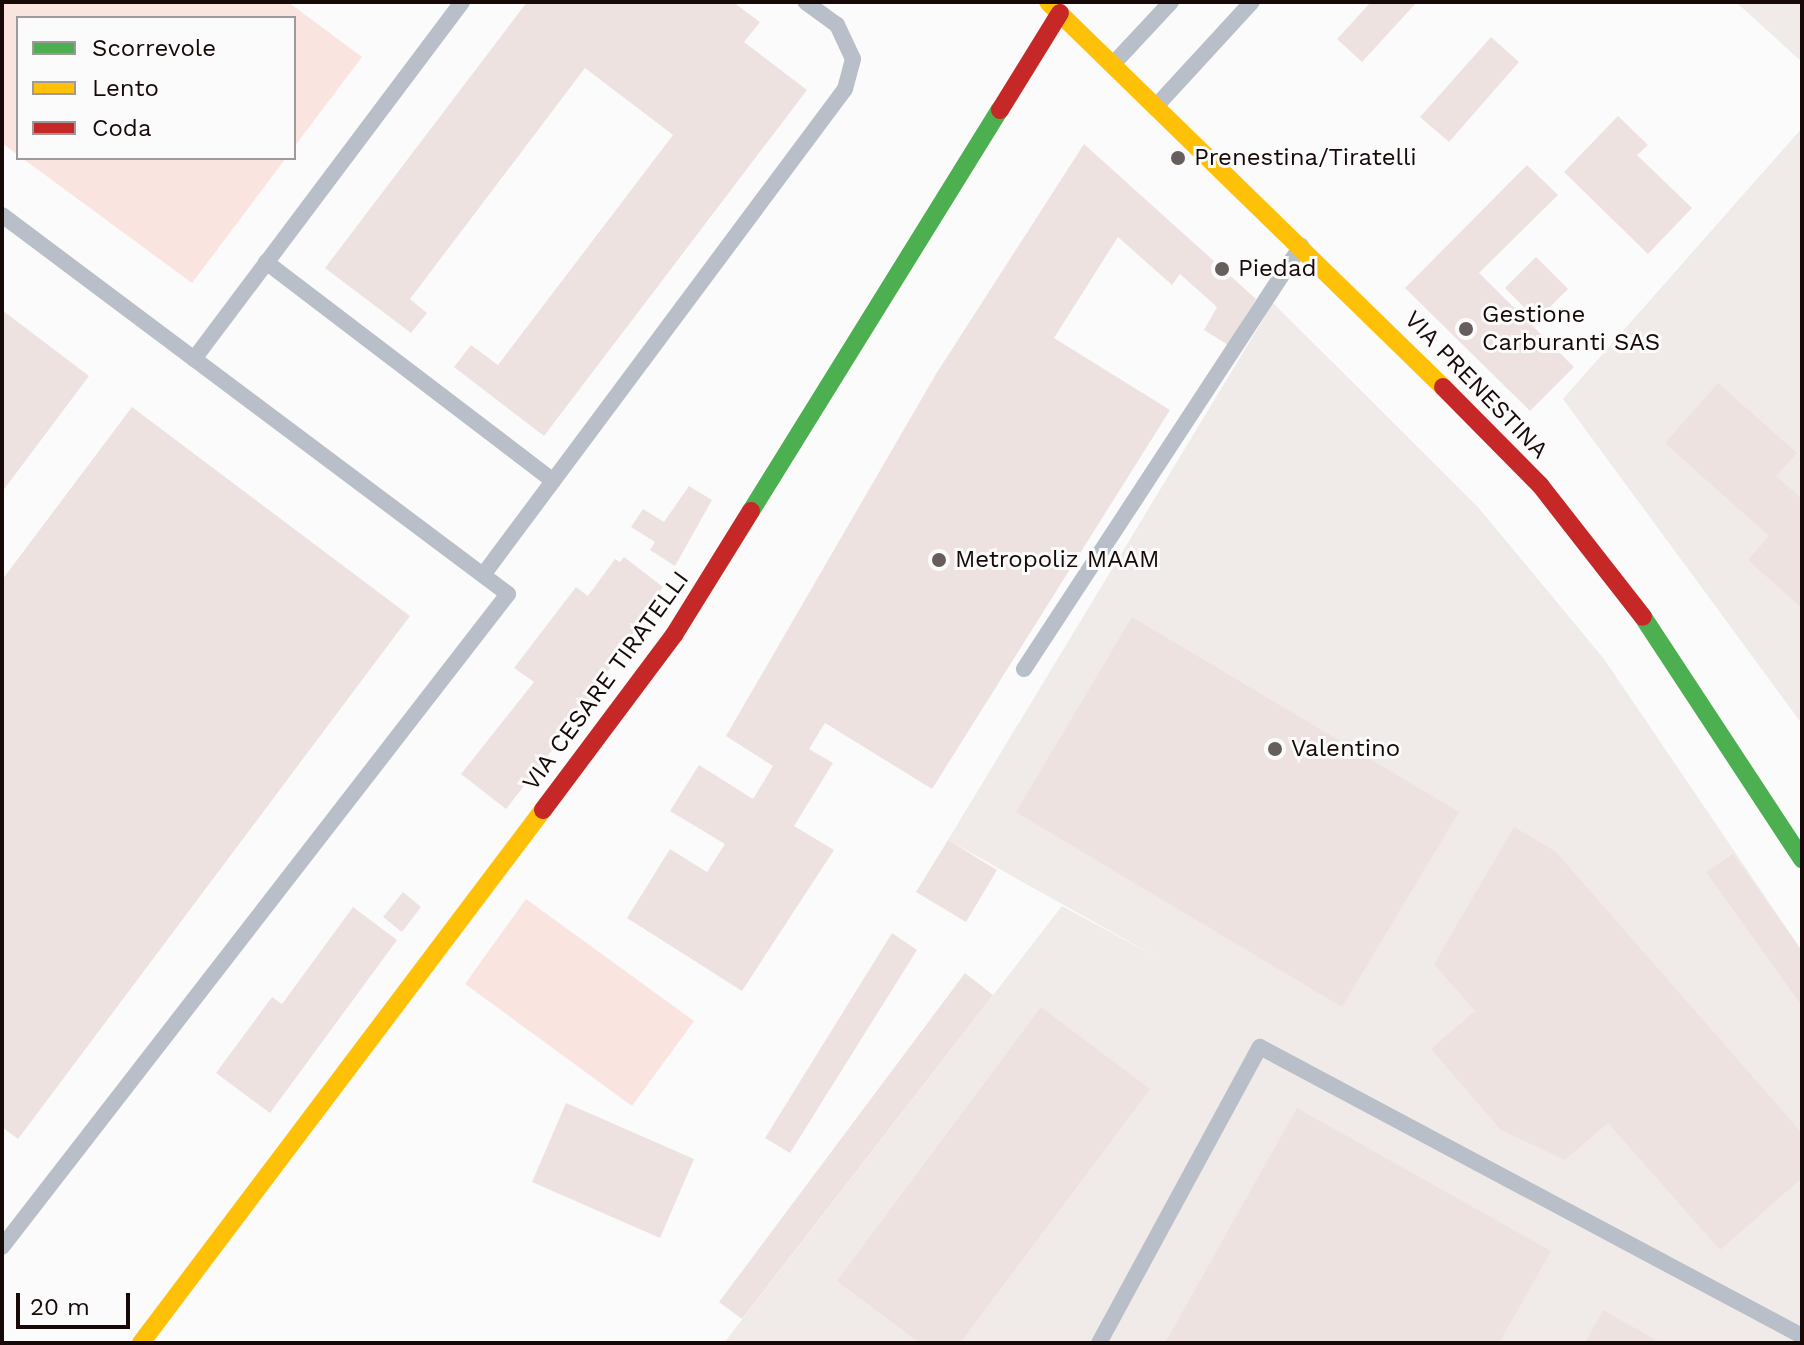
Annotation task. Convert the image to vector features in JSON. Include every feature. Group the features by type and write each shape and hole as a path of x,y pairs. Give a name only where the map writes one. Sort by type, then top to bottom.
{"street":[{"name":"VIA PRENESTINA","path":"1054,7 1302,244 1507,450 1591,546 1672,659 1802,859"},
{"name":"VIA CESARE TIRATELLI","path":"141,1343 674,635 1054,7"}],"lane":[{"path":"194,359 462,2"},
{"path":"483,575 845,89 853,59 837,25 805,2"},
{"path":"1114,63 1171,2"},
{"path":"1158,104 1252,2"},
{"path":"2,215 508,594 2,1247"},
{"path":"1024,669 1302,244"},
{"path":"266,262 553,481"},
{"path":"1099,1343 1260,1047 1802,1336"}],"shaded area":[{"path":"2,2 288,2 362,57 296,144 296,16 16,16 16,154 2,143"},
{"path":"1736,2 1802,2 1802,62"},
{"path":"1802,128 1802,724 1563,399"},
{"path":"25,160 284,160 192,283"},
{"path":"1273,303 1477,506 1604,659 1802,951 1802,1343 724,1343 1062,906 1162,960 948,840"},
{"path":"526,899 694,1021 632,1106 465,984"}],"building":[{"path":"527,2 733,2 760,22 744,42 807,90 544,436 454,367 471,345 498,365 673,135 585,68 410,299 427,313 411,333 325,268"},
{"path":"1371,2 1417,2 1362,62 1337,39"},
{"path":"1491,37 1519,62 1449,142 1420,117"},
{"path":"1618,116 1648,145 1637,155 1692,208 1648,254 1564,172"},
{"path":"1084,144 1256,299 1228,345 1204,330 1217,307 1180,274 1172,285 1118,237 1054,338 1170,410 932,789 825,723 809,749 833,763 794,826 834,850 742,991 627,918 670,849 707,872 725,844 670,811 699,765 753,799 773,766 726,736 936,374"},
{"path":"1527,165 1558,195 1479,273 1574,367 1530,411 1405,288"},
{"path":"1536,257 1568,289 1537,320 1505,288"},
{"path":"2,310 89,376 2,492"},
{"path":"1718,383 1797,453 1776,476 1802,499 1802,608 1748,560 1769,536 1665,443"},
{"path":"132,407 410,616 18,1139 2,1127 2,580"},
{"path":"689,486 712,500 675,566 650,550 655,542 631,527 643,509 664,522"},
{"path":"624,557 663,587 578,717 506,809 461,774 534,682 514,668 576,587 588,596 615,559 620,562"},
{"path":"1132,617 1459,812 1342,1007 1016,812"},
{"path":"1514,827 1555,851 1802,1133 1802,1178 1720,1250 1608,1123 1565,1160 1501,1130 1431,1049 1475,1011 1434,964"},
{"path":"948,840 997,870 966,922 916,892"},
{"path":"1733,854 1802,951 1802,1006 1706,872"},
{"path":"403,892 421,907 402,932 383,917"},
{"path":"353,907 397,940 270,1113 216,1073 272,997 282,1004"},
{"path":"892,933 917,950 790,1153 765,1138"},
{"path":"965,973 993,995 742,1319 719,1302"},
{"path":"1041,1007 1150,1089 960,1343 920,1343 837,1281"},
{"path":"566,1103 694,1159 660,1238 532,1182"},
{"path":"1297,1108 1551,1251 1499,1343 1165,1343"},
{"path":"1603,1310 1661,1343 1585,1343"}],"traffic: fast":[{"path":"751,511 1000,110"},
{"path":"1643,617 1802,859"}],"traffic: slow":[{"path":"1048,2 1443,387"},
{"path":"141,1343 543,810"}],"traffic: jam":[{"path":"1000,110 1060,13"},
{"path":"1443,387 1540,485 1643,617"},
{"path":"543,810 674,635 751,511"}],"place":[{"name":"Prenestina/Tiratelli","path":"1178,158"},
{"name":"Piedad","path":"1222,269"},
{"name":"Gestione Carburanti SAS","path":"1466,329"},
{"name":"Metropoliz MAAM","path":"939,560"},
{"name":"Valentino","path":"1275,749"}]}
